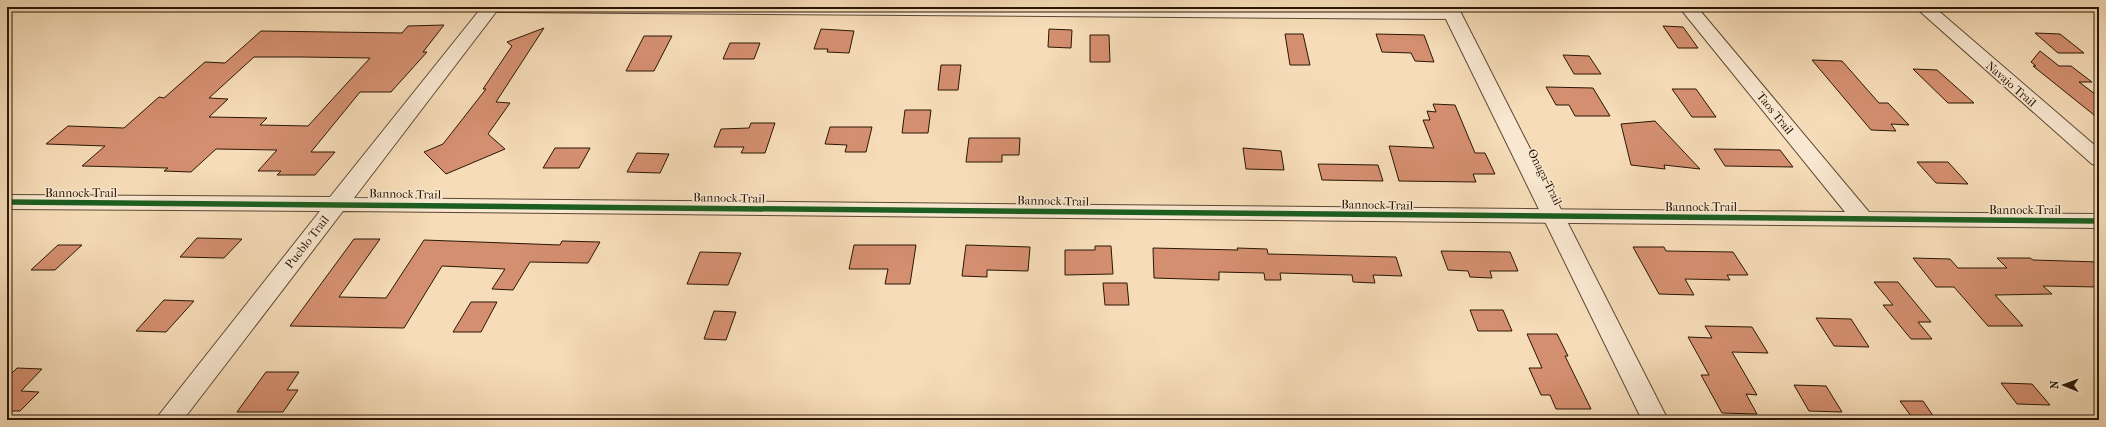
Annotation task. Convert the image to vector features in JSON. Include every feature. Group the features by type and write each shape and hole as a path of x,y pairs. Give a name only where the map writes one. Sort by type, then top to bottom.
{"street":[{"path":"491,7 1450,11"},
{"name":"Pueblo Trail","path":"168,420 491,7"},
{"name":"Taos Trail","path":"1688,7 1863,219"},
{"name":"Navajo Trail","path":"1924,7 2099,160"},
{"name":"Onaga Trail","path":"1450,11 1655,420"},
{"name":"Bannock Trail","path":"7,202 2099,221"}],"building":[{"path":"444,25 423,52 427,52 391,92 360,92 311,152 335,152 315,175 277,175 281,171 258,171 277,150 216,149 191,172 164,171 168,168 82,166 105,146 46,144 68,126 124,128 159,97 164,98 205,62 225,63 261,31 402,33 408,26","holes":["254,57 370,58 308,126 260,125 267,118 209,117 228,99 209,98"]},
{"path":"1663,26 1683,27 1698,48 1678,48"},
{"path":"544,28 496,102 510,103 488,134 505,149 446,174 424,152 443,144 486,89 483,89 512,46 507,42"},
{"path":"821,29 854,31 849,53 827,52 828,49 814,49"},
{"path":"1049,29 1072,30 1071,48 1048,47"},
{"path":"2035,33 2060,34 2084,53 2058,53"},
{"path":"1285,34 1303,34 1310,65 1290,65"},
{"path":"1376,34 1424,35 1434,62 1415,61 1411,53 1382,52"},
{"path":"1090,35 1109,35 1110,62 1090,62"},
{"path":"644,36 672,36 654,71 626,71"},
{"path":"730,43 760,43 754,59 723,59"},
{"path":"2040,51 2059,66 2071,66 2092,82 2079,82 2099,97 2099,119 2033,66 2036,66 2031,62"},
{"path":"1563,55 1589,56 1601,74 1574,74"},
{"path":"1812,60 1842,61 1879,103 1888,103 1909,125 1891,124 1896,131 1871,130"},
{"path":"941,65 961,65 958,90 938,90"},
{"path":"1913,69 1937,70 1974,103 1948,103"},
{"path":"1546,87 1593,88 1610,116 1575,116 1569,105 1556,105"},
{"path":"1672,89 1696,89 1716,117 1692,117"},
{"path":"1433,104 1455,105 1475,153 1485,153 1495,174 1473,174 1476,182 1399,181 1389,146 1434,148 1423,120 1430,120 1427,111 1436,112"},
{"path":"905,110 931,110 928,133 902,133"},
{"path":"1655,121 1700,169 1664,165 1665,169 1631,165 1621,124"},
{"path":"751,123 775,123 765,153 741,153 744,147 714,147 721,129 749,128"},
{"path":"830,127 872,127 866,152 845,152 847,145 825,144"},
{"path":"969,138 1020,138 1019,155 1002,155 1002,162 966,162"},
{"path":"555,148 590,148 579,168 543,168"},
{"path":"1243,148 1281,151 1284,170 1246,169"},
{"path":"1714,149 1780,150 1793,167 1725,166"},
{"path":"637,153 669,154 660,173 627,172"},
{"path":"1917,162 1948,162 1968,184 1936,183"},
{"path":"1318,164 1378,165 1383,181 1322,180"},
{"path":"197,238 242,239 224,258 180,257"},
{"path":"354,239 380,239 339,297 386,298 424,240 560,245 562,241 600,242 588,263 530,262 513,290 492,289 505,269 442,266 404,328 290,326"},
{"path":"58,245 82,245 55,270 31,270"},
{"path":"854,245 916,245 910,284 885,284 888,269 849,269"},
{"path":"966,245 1030,247 1028,271 987,270 987,277 962,276"},
{"path":"1095,246 1111,246 1113,274 1065,275 1065,250 1095,250"},
{"path":"1633,247 1664,247 1666,251 1733,252 1748,275 1727,275 1730,280 1685,279 1694,295 1659,294"},
{"path":"1153,248 1238,250 1237,248 1267,249 1268,254 1396,257 1402,276 1373,275 1375,283 1353,282 1352,275 1280,273 1281,280 1265,280 1264,273 1219,272 1219,280 1154,278"},
{"path":"1441,251 1510,252 1518,271 1490,271 1492,278 1470,277 1468,271 1448,270"},
{"path":"700,252 741,253 728,285 687,284"},
{"path":"1913,258 1950,259 1958,268 2007,268 1997,258 2030,258 2033,260 2099,262 2099,287 2043,286 2052,294 1995,295 2023,326 1988,326 1954,287 1936,287"},
{"path":"1874,282 1898,282 1931,322 1918,322 1932,339 1911,339 1883,305 1893,305"},
{"path":"1103,283 1127,283 1129,305 1105,305"},
{"path":"164,300 194,301 166,332 136,331"},
{"path":"471,302 497,302 481,332 453,332"},
{"path":"1470,310 1503,310 1512,331 1478,331"},
{"path":"714,311 736,312 726,340 704,339"},
{"path":"1816,318 1851,319 1869,347 1834,346"},
{"path":"1705,326 1752,327 1768,353 1732,352 1757,395 1746,394 1757,414 1722,413 1701,375 1709,375 1688,337 1712,338"},
{"path":"1527,334 1557,334 1568,356 1565,356 1591,409 1556,409 1550,395 1541,395 1529,368 1542,368"},
{"path":"17,368 42,369 21,391 39,392 20,411 7,411 7,378"},
{"path":"266,372 299,372 287,390 298,390 283,412 237,412"},
{"path":"2001,383 2032,384 2050,405 2017,404"},
{"path":"1794,385 1826,386 1842,412 1809,411"},
{"path":"1900,401 1923,401 1936,420 1914,420"}],"cycle path":[{"path":"7,202 2099,221"}]}
